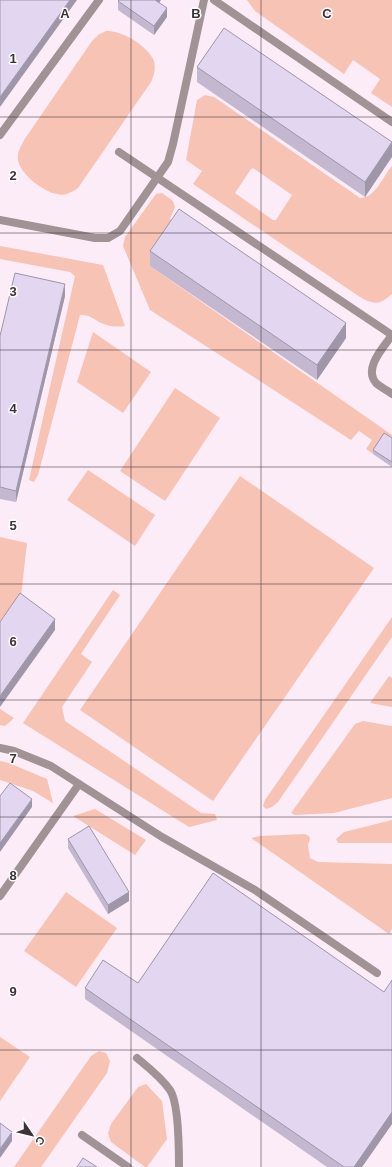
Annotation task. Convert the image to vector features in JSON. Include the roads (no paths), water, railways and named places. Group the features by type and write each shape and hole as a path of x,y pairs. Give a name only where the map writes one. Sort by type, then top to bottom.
{"lane":[{"path":"0,135 98,0"},
{"path":"0,220 95,238 108,238 120,232 168,162 204,0"},
{"path":"214,0 392,122"},
{"path":"119,152 392,335 373,362 371,370 375,382 392,394"},
{"path":"0,748 14,751 50,766 162,837 255,890 377,973"},
{"path":"0,896 79,784"},
{"path":"137,1058 160,1077 172,1092 176,1108 179,1167"},
{"path":"82,1135 128,1167"}]}
